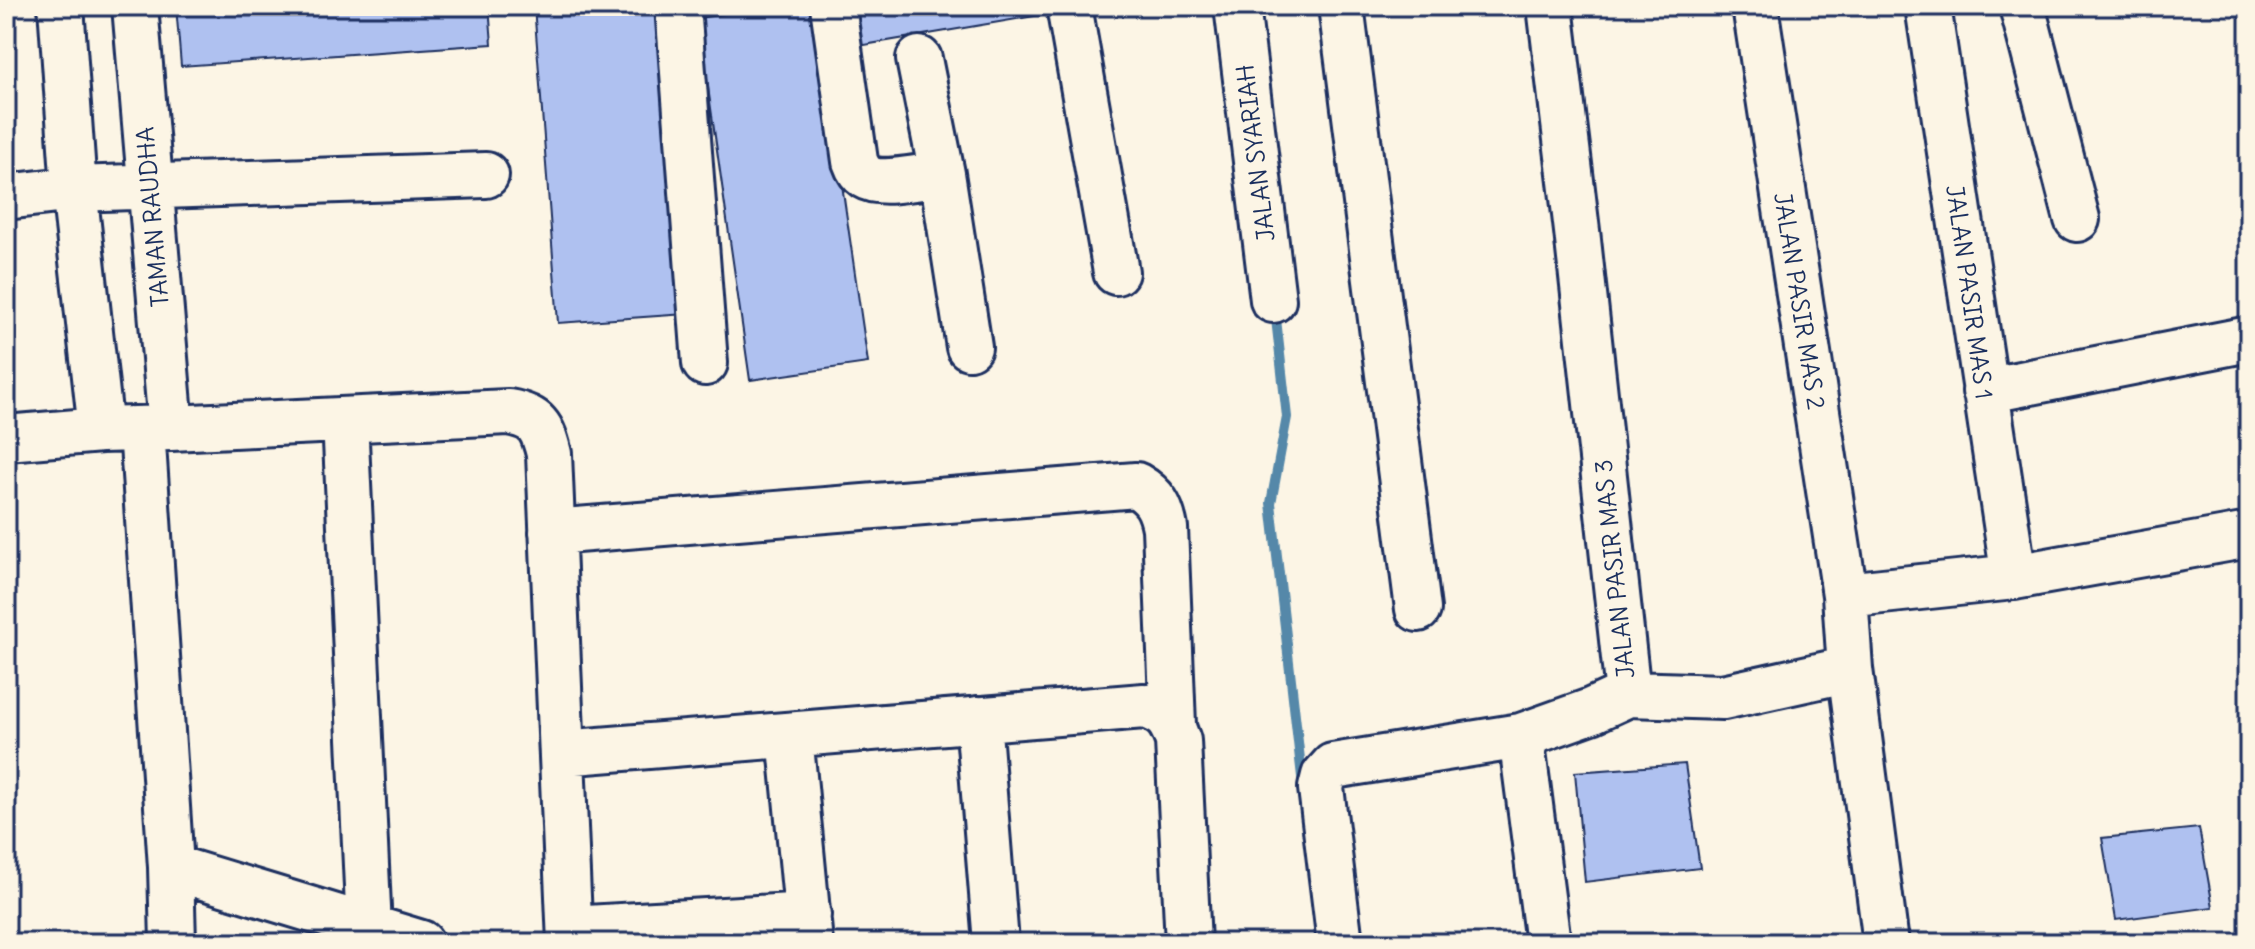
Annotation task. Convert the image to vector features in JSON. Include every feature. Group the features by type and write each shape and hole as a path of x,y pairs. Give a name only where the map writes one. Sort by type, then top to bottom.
{"street":[{"path":"61,6 74,189 138,429 171,867 173,943"},
{"name":"TAMAN RAUDHA","path":"135,6 149,187 138,429"},
{"path":"678,6 705,363"},
{"path":"833,6 855,161 859,170 865,176 882,181 942,174"},
{"path":"1069,6 1116,272"},
{"name":"JALAN SYARIAH","path":"1237,6 1273,300"},
{"path":"1341,6 1418,609"},
{"name":"JALAN PASIR MAS 3","path":"1340,943 1321,788 1327,770 1333,766 1521,736 1628,694 1550,6"},
{"name":"JALAN PASIR MAS 2","path":"1755,6 1845,595 1850,669 1886,943"},
{"name":"JALAN PASIR MAS 1","path":"1928,6 2014,577"},
{"path":"2022,6 2077,219"},
{"path":"919,59 942,174 969,347"},
{"path":"6,197 74,189 486,175"},
{"path":"1985,391 2249,339"},
{"path":"6,438 508,412 524,414 536,423 544,433 549,454 570,936 809,929 790,735"},
{"path":"345,420 369,929"},
{"path":"552,532 1136,485 1150,493 1161,509 1165,528 1173,725 1179,750 1188,943"},
{"path":"1845,595 2014,577 2249,535"},
{"path":"1628,694 1723,697 1850,669"},
{"path":"562,753 1144,706 1158,710 1173,725"},
{"path":"978,719 996,943"},
{"path":"1521,736 1548,943"},
{"path":"171,867 421,943"}],"building":[{"path":"176,6 489,6 492,44 181,66"},
{"path":"534,6 663,6 686,314 558,323"},
{"path":"780,6 816,6 868,363 750,380 698,18"},
{"path":"852,6 1057,6 1058,12 858,46"},
{"path":"1685,764 1700,868 1585,882 1575,772"},
{"path":"2199,828 2213,907 2116,920 2102,838"}],"waterway":[{"path":"1275,310 1287,417 1271,503 1303,786"}]}
